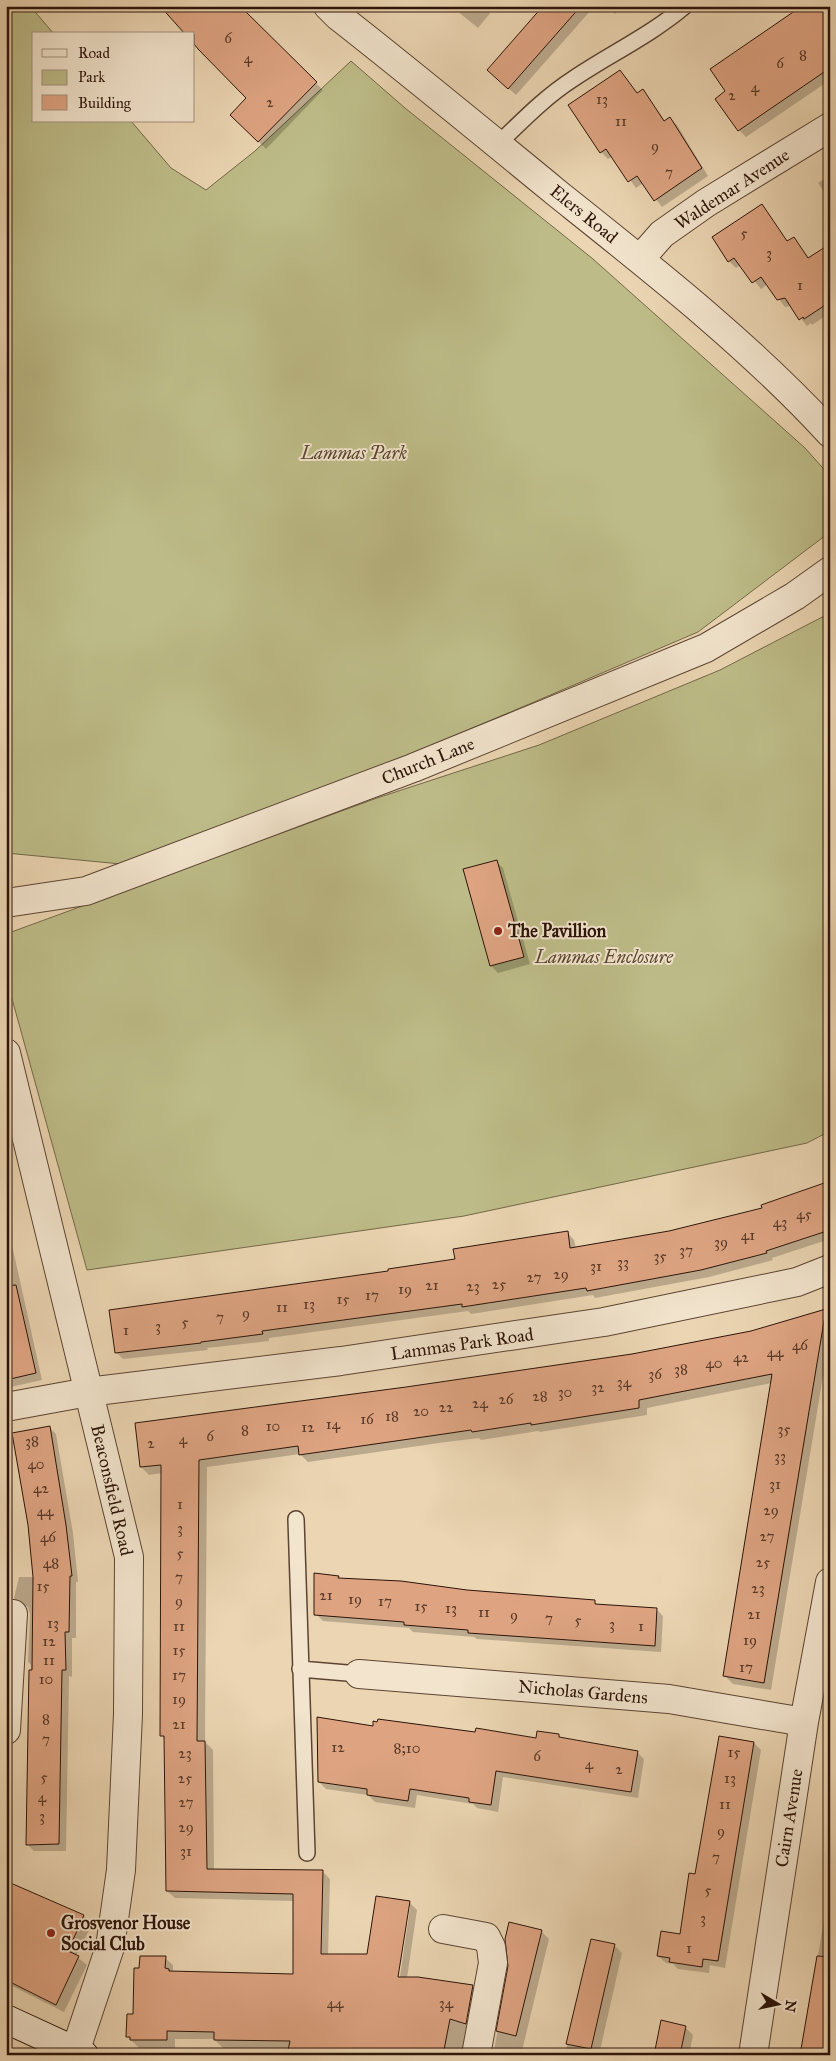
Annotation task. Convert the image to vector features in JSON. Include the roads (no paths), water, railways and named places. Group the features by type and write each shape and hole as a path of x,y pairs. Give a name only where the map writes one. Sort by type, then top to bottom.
{"street":[{"name":"Elers Road","path":"328,6 640,259 758,360 793,393 830,433"},
{"name":"Waldemar Avenue","path":"640,259 662,234 706,203 830,127"},
{"name":"Church Lane","path":"6,903 86,891 413,768 706,648 795,596 830,571"},
{"name":"Beaconsfield Road","path":"6,1053 129,1557 128,1714 121,1870 110,1947 80,2053"},
{"name":"Lammas Park Road","path":"6,1407 88,1392 341,1361 604,1322 798,1282 830,1269"},
{"name":"Cairn Avenue","path":"753,2055 804,1722 830,1582"},
{"path":"6,1730 13,1614"},
{"name":"Nicholas Gardens","path":"359,1674 669,1699 804,1722"},
{"path":"443,1929 486,1937 491,1946 493,1963 476,2055"},
{"path":"6,2019 80,2053"}],"lane":[{"path":"498,144 532,112 572,79 638,40 686,6"},
{"path":"296,1519 307,1852"},
{"path":"300,1669 359,1674"}],"place":[{"name":"The Pavillion","path":"498,931"},
{"name":"Grosvenor House Social Club","path":"51,1933"}],"park label":[{"name":"Lammas Park","path":"354,453"},
{"name":"Lammas Enclosure","path":"604,957"}]}
